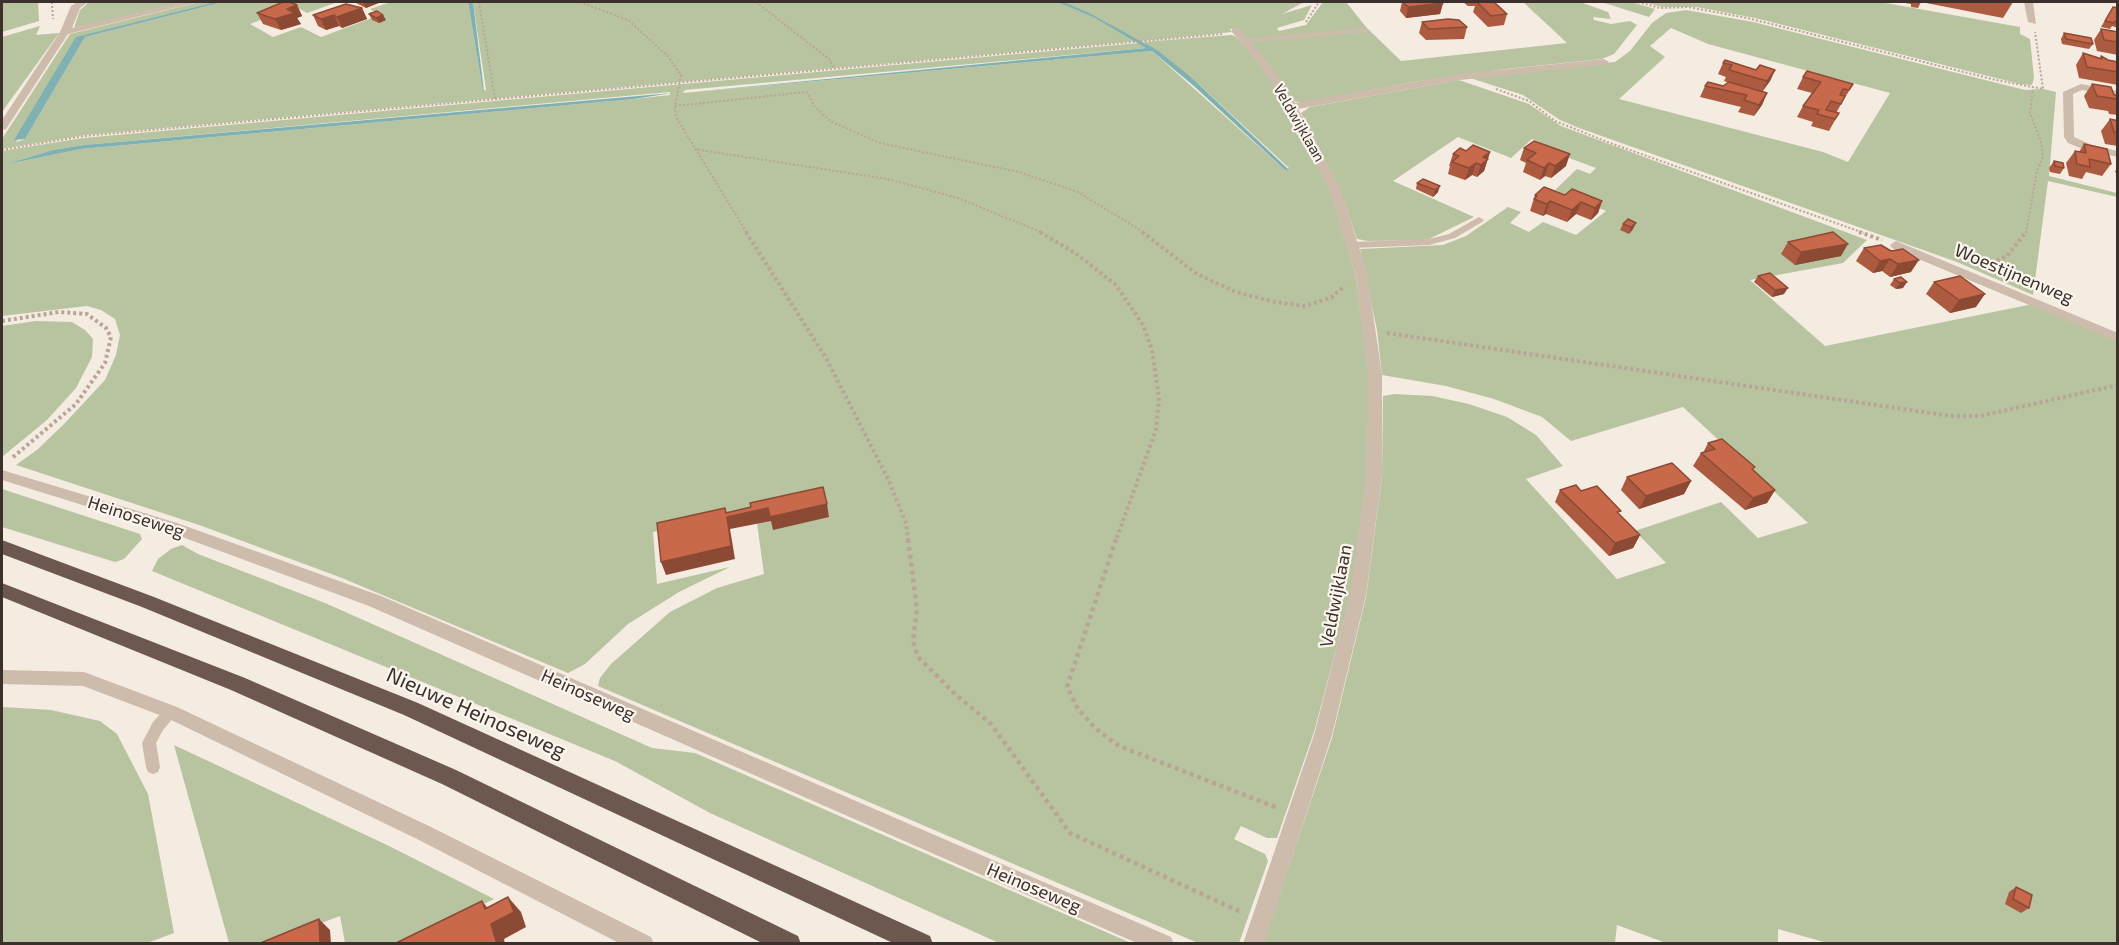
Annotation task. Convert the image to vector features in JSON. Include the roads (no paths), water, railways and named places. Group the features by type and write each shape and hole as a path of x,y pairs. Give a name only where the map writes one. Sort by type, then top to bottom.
{"highway":[{"name":"Nieuwe Heinoseweg","path":"2,547 148,602 411,709 922,944"},
{"path":"2,590 74,616 238,684 449,777 790,944"}],"street":[{"path":"2,127 66,31 74,9 83,2"},
{"path":"66,31 193,2"},
{"path":"2028,2 2033,22"},
{"name":"Veldwijklaan","path":"1239,35 1265,65 1322,160 1353,245 1371,330 1376,424 1370,525 1344,661 1323,735 1253,944"},
{"path":"1292,107 1468,76 1604,62"},
{"path":"2118,94 2081,87 2068,92 2069,137 2072,141 2089,148 2118,154"},
{"name":"Woestijnenweg","path":"1896,245 2118,338"},
{"name":"Heinoseweg","path":"2,475 171,527 375,601 1164,944"},
{"path":"2,677 84,679 171,712 424,833 644,944"}],"lane":[{"path":"1239,35 1365,30"},
{"path":"1353,245 1429,242 1452,236 1479,220"},
{"path":"153,767 149,743 158,726 171,712"}],"water":[{"path":"215,2 223,2 85,37 25,139 14,140 76,37"},
{"path":"468,2 473,2 484,91 483,91"},
{"path":"1057,2 1064,2 1089,13 1157,50 1191,77 1289,170 1285,170 1195,87 1152,51 682,93 1146,48 1095,18"},
{"path":"672,93 634,99 81,149 3,165 53,150 84,145"}]}
